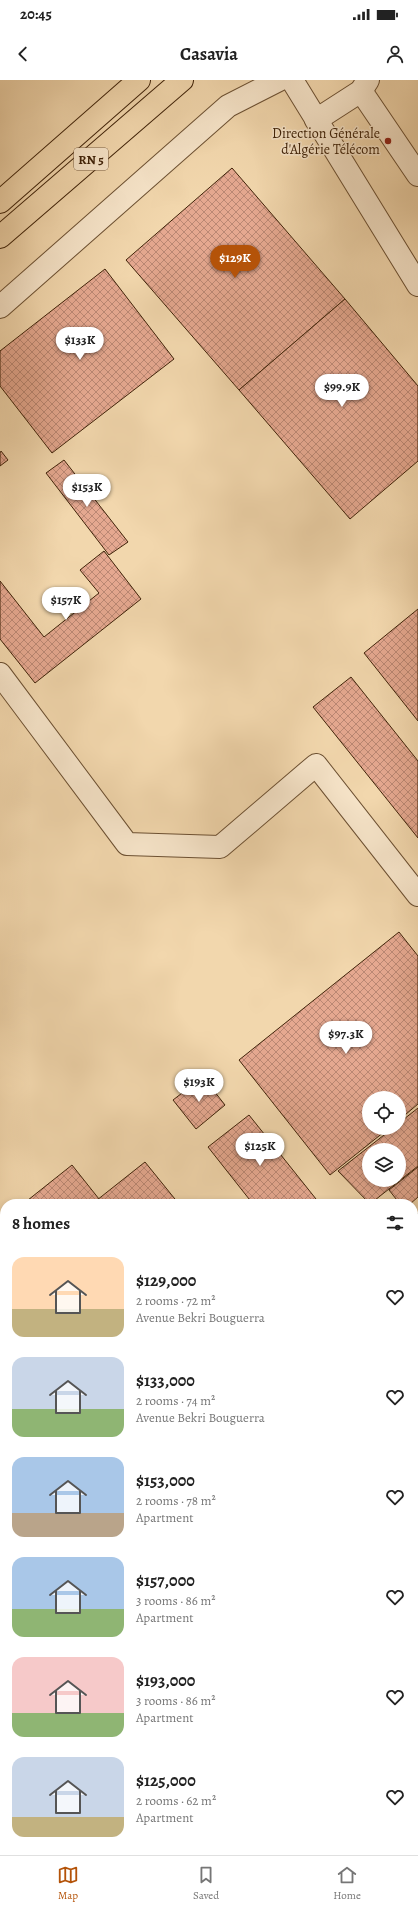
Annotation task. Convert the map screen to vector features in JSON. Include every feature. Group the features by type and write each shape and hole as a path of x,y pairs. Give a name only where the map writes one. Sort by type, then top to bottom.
{"highway":[{"name":"RN 5","path":"0,202 139,80"},
{"name":"RN 5","path":"0,237 182,80"}],"street":[{"path":"0,306 228,106 279,80"},
{"path":"292,80 418,285"},
{"path":"316,120 364,86 418,175"},
{"path":"0,674 127,844 220,847 316,765 418,895"}],"building":[{"path":"232,168 345,299 239,390 126,260"},
{"path":"105,269 174,359 52,453 0,386 0,351"},
{"path":"345,299 418,386 418,461 350,519 239,390"},
{"path":"1,451 8,460 0,466 0,453"},
{"path":"64,460 128,542 109,555 46,473"},
{"path":"104,551 141,599 35,683 0,639 0,581 44,637 99,593 80,570"},
{"path":"418,609 418,721 364,653"},
{"path":"351,677 418,761 418,838 313,707"},
{"path":"399,932 418,956 418,1104 406,1114 406,1091 362,1091 362,1135 380,1135 370,1143 362,1143 362,1150 330,1175 239,1060"},
{"path":"203,1077 225,1105 196,1129 173,1100"},
{"path":"418,1108 418,1166 406,1176 406,1143 374,1143 384,1135 406,1135 406,1117"},
{"path":"249,1115 316,1199 249,1199 208,1147"},
{"path":"362,1152 362,1187 391,1187 376,1199 365,1199 338,1171"},
{"path":"145,1162 175,1199 98,1199"},
{"path":"72,1165 99,1199 29,1199"},
{"path":"418,1167 418,1197 416,1199 396,1199 389,1190 393,1187 406,1187 406,1177"}],"place":[{"name":"Direction Générale d'Algérie Télécom","path":"388,141"}]}
